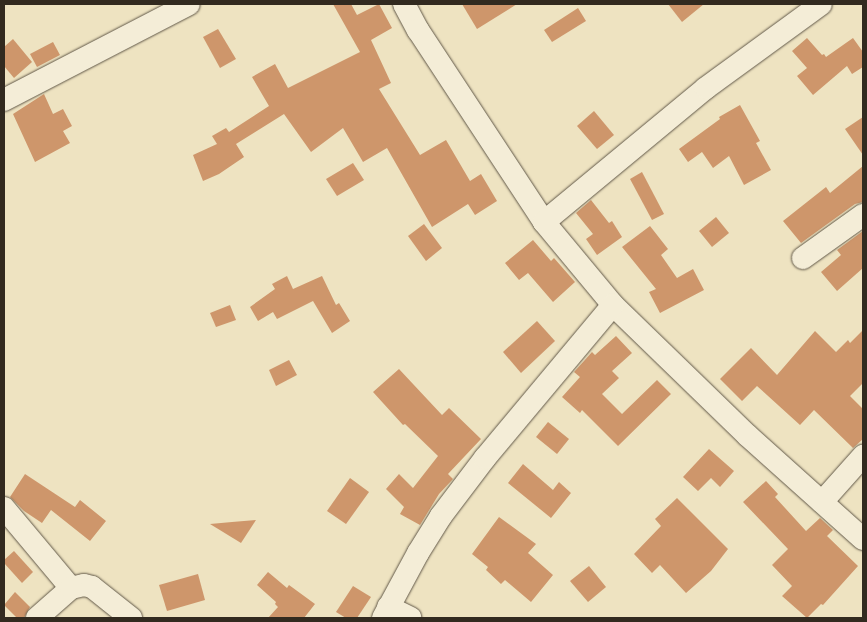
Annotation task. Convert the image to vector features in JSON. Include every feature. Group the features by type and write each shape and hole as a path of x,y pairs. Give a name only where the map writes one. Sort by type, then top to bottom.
{"street":[{"path":"4,100 189,4"},
{"path":"404,4 418,30 544,222 613,305 747,435 863,540"},
{"path":"544,222 706,88 821,4"},
{"path":"803,258 863,214"},
{"path":"411,618 386,613 418,553 441,516 484,458 613,305"},
{"path":"822,502 863,456"},
{"path":"4,508 71,588"},
{"path":"37,618 71,588 84,585 92,587 131,618"}],"building":[{"path":"333,4 351,4 357,15 379,4 392,28 371,40 391,83 379,89 420,155 446,140 470,181 481,174 497,201 475,215 468,204 432,227 387,148 363,162 343,128 311,152 284,114 236,144 244,157 219,174 203,181 193,155 217,144 212,136 226,128 229,132 269,106 252,77 275,64 288,88 360,52"},
{"path":"462,4 517,4 477,29"},
{"path":"668,4 704,4 682,22"},
{"path":"578,8 586,21 552,42 544,30"},
{"path":"218,29 236,59 220,68 203,37"},
{"path":"807,38 826,57 853,38 863,52 863,67 852,74 847,66 813,95 797,76 807,68 792,51"},
{"path":"13,39 32,62 14,78 4,66 4,47"},
{"path":"53,42 60,55 37,67 30,54"},
{"path":"44,94 53,114 63,109 72,126 63,131 70,143 35,162 13,114"},
{"path":"740,105 760,141 756,143 771,170 744,185 729,156 713,168 702,152 688,162 679,149 720,119 719,117"},
{"path":"594,111 614,135 597,149 577,126"},
{"path":"863,117 863,155 845,129"},
{"path":"353,163 364,180 337,196 326,179"},
{"path":"863,166 863,202 855,204 801,243 783,221 826,187 830,193"},
{"path":"642,172 664,214 652,220 630,179"},
{"path":"591,200 609,223 612,221 622,237 597,255 586,239 593,234 576,213"},
{"path":"716,217 729,233 712,247 699,231"},
{"path":"424,224 442,248 426,261 408,236"},
{"path":"650,226 668,249 661,255 677,278 693,269 704,290 660,313 649,292 656,289 622,247"},
{"path":"863,231 863,268 837,291 821,272 841,255 837,250"},
{"path":"533,240 551,261 554,258 575,282 553,302 528,273 519,280 505,263"},
{"path":"287,276 293,289 322,276 336,305 339,303 350,321 332,333 313,301 277,319 273,312 258,321 250,307 275,289 272,284"},
{"path":"230,305 236,320 216,327 210,313"},
{"path":"537,321 555,341 521,373 503,352"},
{"path":"863,330 863,383 850,396 863,409 863,439 853,448 814,410 800,425 757,386 742,401 720,379 751,348 777,375 815,331 836,352 848,340 850,343"},
{"path":"616,336 632,353 612,371 619,378 602,394 622,414 657,380 671,394 618,446 582,410 580,413 562,397 580,377 574,372 592,352 595,355"},
{"path":"289,360 297,375 276,386 269,370"},
{"path":"399,369 442,415 449,408 481,439 448,474 453,479 439,494 420,525 400,514 404,507 386,489 399,474 413,488 438,456 405,424 403,425 373,392"},
{"path":"548,422 569,439 557,454 536,437"},
{"path":"709,449 734,471 720,487 711,478 698,491 683,477"},
{"path":"523,464 553,490 559,482 571,493 551,518 508,483"},
{"path":"25,474 75,507 80,500 106,521 90,541 51,510 42,523 24,511 10,497"},
{"path":"350,478 369,492 346,524 327,511"},
{"path":"766,481 778,494 775,497 806,531 820,518 833,530 827,536 858,566 823,605 821,604 807,618 782,596 792,586 772,565 788,549 743,502"},
{"path":"677,498 728,549 711,571 686,593 660,565 652,573 634,554 661,526 655,519"},
{"path":"499,517 536,544 528,553 553,575 531,602 505,580 501,584 486,570 488,567 472,554"},
{"path":"256,520 241,543 210,524 232,522"},
{"path":"14,551 33,572 22,583 4,563 4,560"},
{"path":"589,566 606,587 588,602 570,581"},
{"path":"268,572 287,588 289,585 315,604 304,618 268,618 278,607 275,604 276,602 257,585"},
{"path":"198,574 205,600 167,611 159,585"},
{"path":"353,586 371,597 357,618 346,618 336,612"},
{"path":"15,592 30,607 24,618 17,618 4,605"}]}
